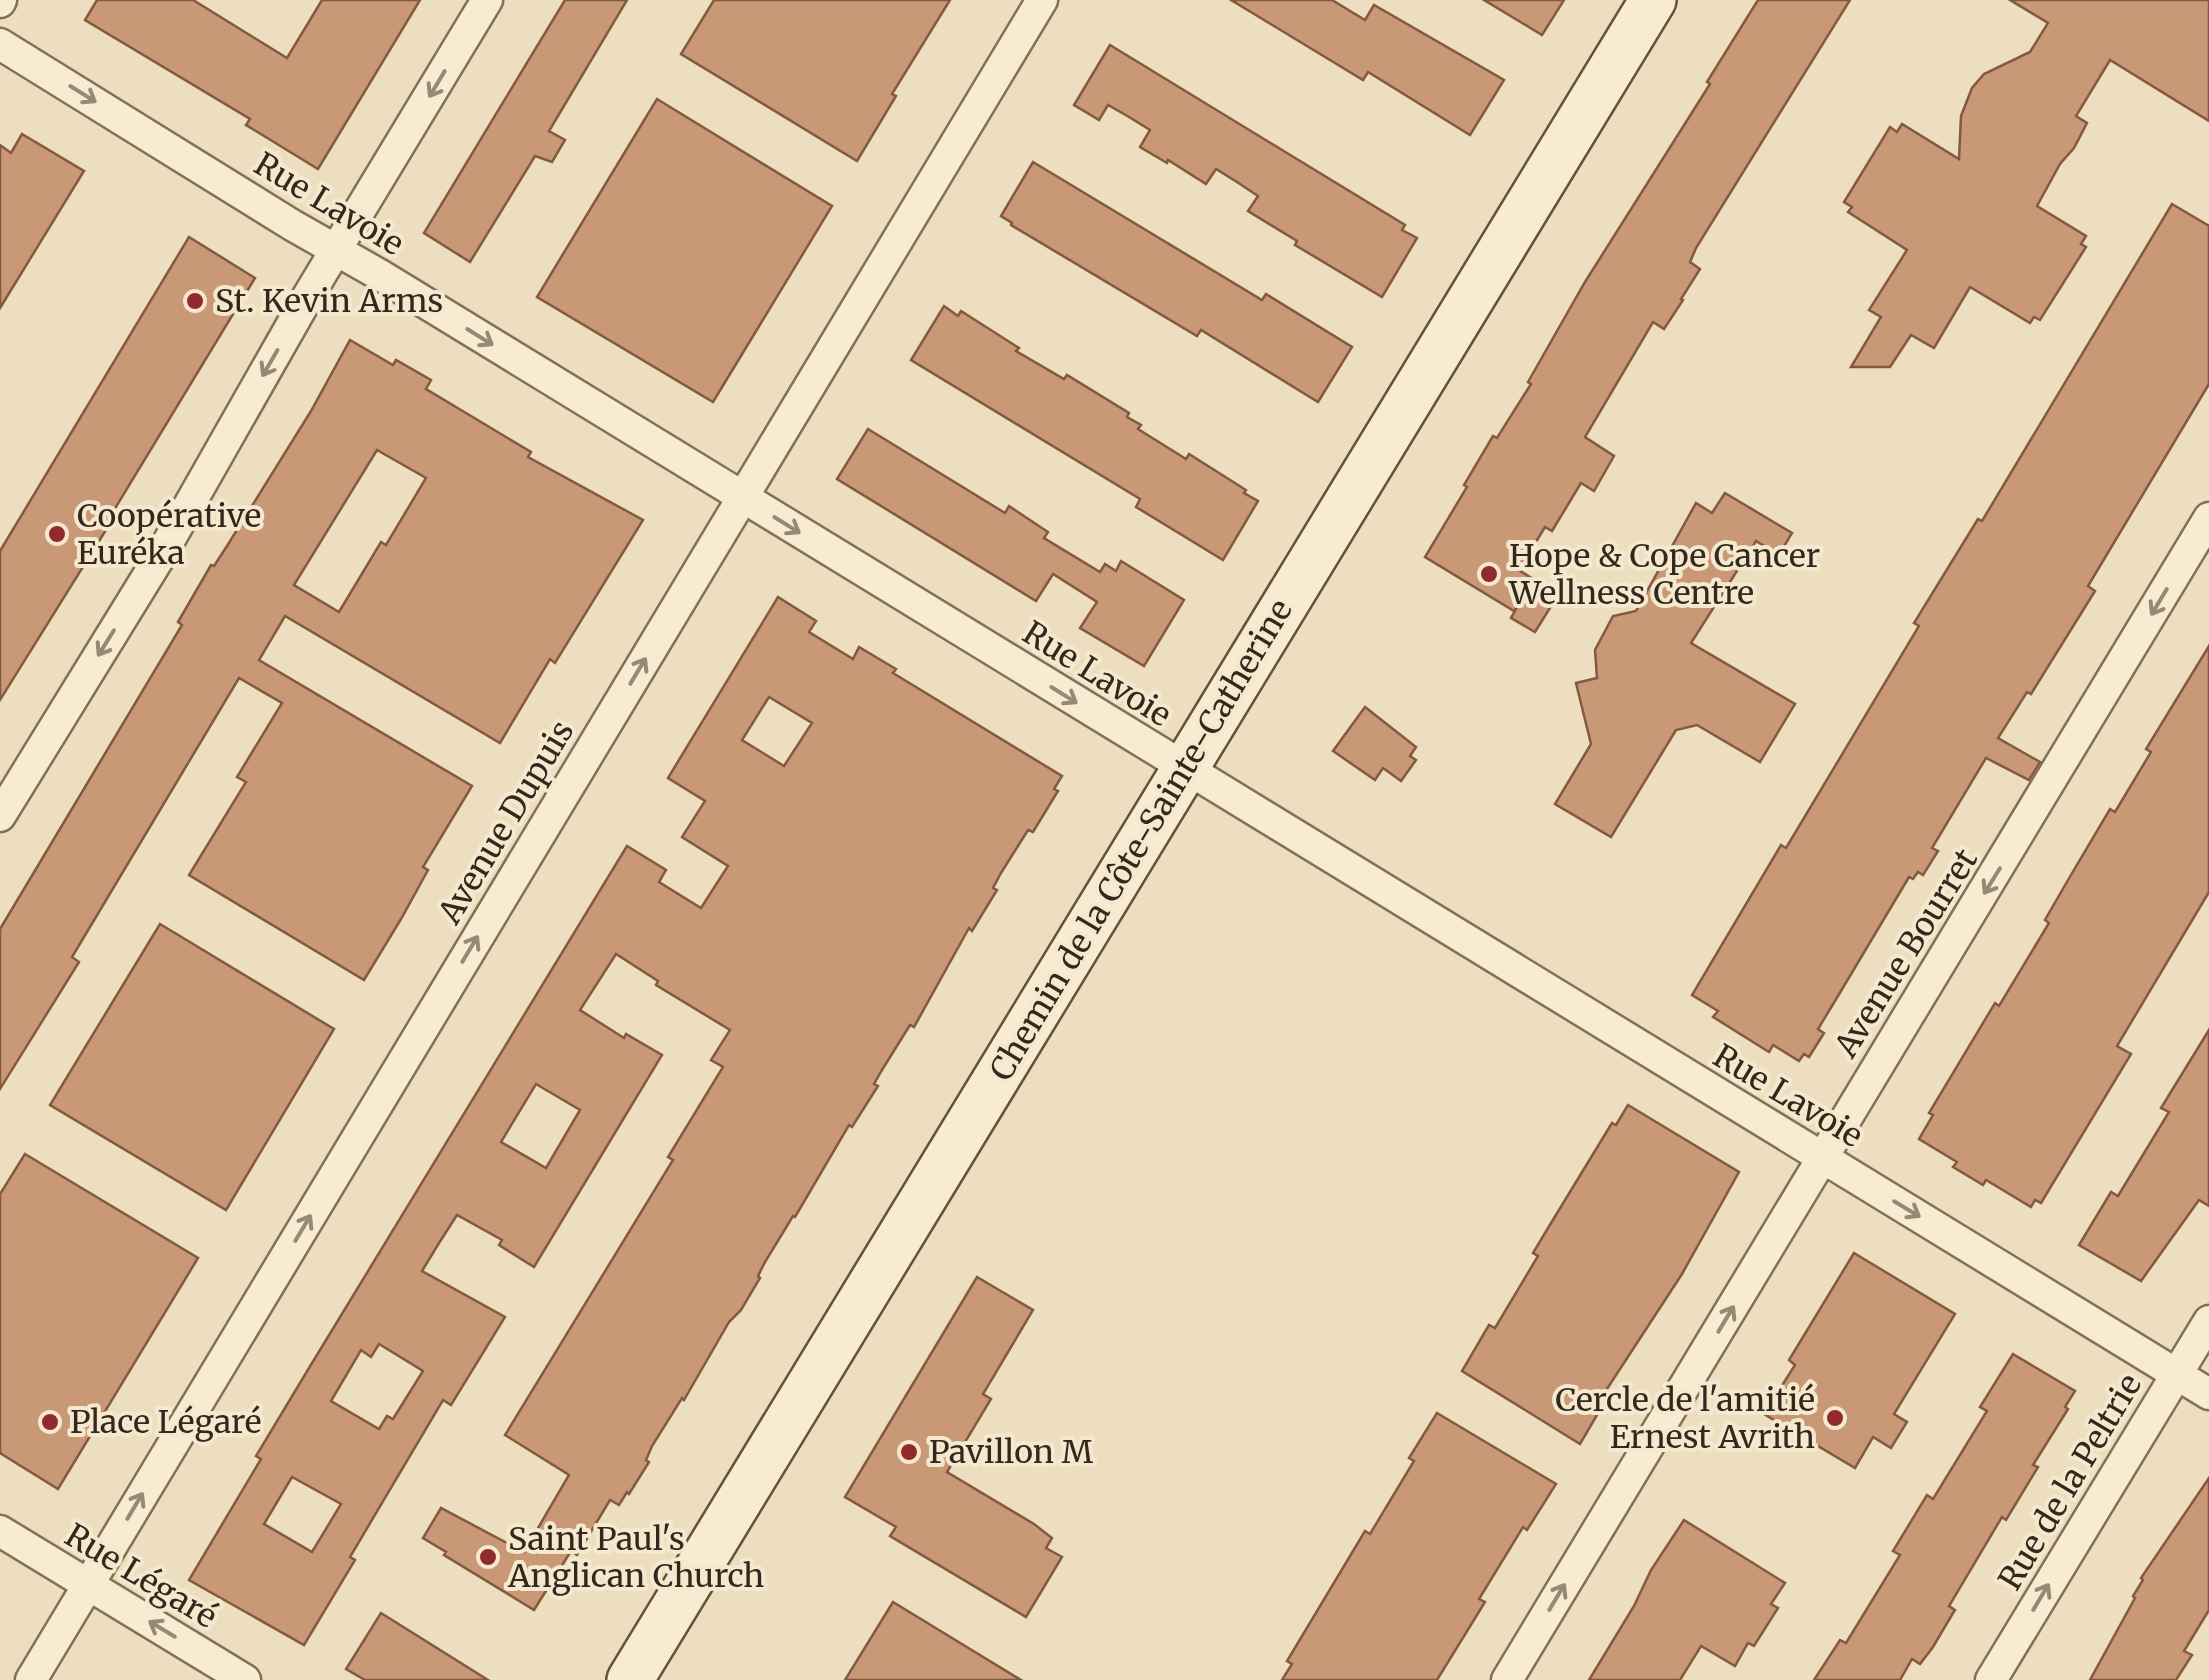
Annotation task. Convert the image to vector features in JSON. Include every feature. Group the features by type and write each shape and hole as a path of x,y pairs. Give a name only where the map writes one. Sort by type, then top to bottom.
{"main road":[{"name":"Chemin de la Côte-Sainte-Catherine","path":"630,1680 1654,0"}],"street":[{"path":"0,816 162,553 487,0"},
{"name":"Avenue Dupuis","path":"31,1680 1042,0"},
{"name":"Rue Lavoie","path":"0,44 2209,1394"},
{"name":"Avenue Bourret","path":"1507,1680 2209,518"},
{"name":"Rue de la Peltrie","path":"1991,1680 2209,1321"},
{"name":"Rue Légaré","path":"0,1531 245,1680"}],"building":[{"path":"97,0 193,0 287,58 322,0 420,0 318,169 246,125 250,119 85,20"},
{"path":"565,0 627,0 549,131 565,140 552,162 535,156 470,262 424,233"},
{"path":"714,0 950,0 892,94 896,96 857,161 681,54"},
{"path":"1231,0 1332,0 1365,20 1374,5 1504,80 1470,135 1368,72 1363,80"},
{"path":"1484,0 1564,0 1542,35"},
{"path":"1758,0 1850,0 1696,248 1690,262 1700,269 1683,300 1664,329 1653,322 1585,437 1614,456 1594,491 1581,483 1552,531 1545,527 1519,570 1533,579 1514,611 1425,557 1493,436 1497,438 1531,384 1528,382 1585,282 1710,84 1707,82"},
{"path":"2010,0 2209,0 2209,121 2110,60 2076,116 2087,123 2037,206 2086,236 2081,244 2086,247 2040,320 2034,317 2030,323 1970,287 1934,348 1911,335 1890,367 1851,367 1881,317 1869,310 1907,250 1848,212 1852,207 1844,202 1890,127 1897,132 1902,124 1959,159 1961,116 1972,88 1984,74 2030,52 2048,23"},
{"path":"1110,45 1405,225 1402,230 1417,238 1382,297 1295,245 1297,241 1248,211 1258,196 1237,182 1216,169 1206,184 1140,147 1150,130 1129,117 1108,105 1099,120 1074,105"},
{"path":"657,99 832,206 713,402 537,297"},
{"path":"22,134 84,171 0,308 0,145 11,153"},
{"path":"1033,162 1262,300 1266,294 1352,347 1318,402 1201,330 1197,336 1011,225 1001,216"},
{"path":"2172,204 2209,226 2209,384 2088,586 2095,591 2031,694 2027,692 1998,738 2040,762 2029,780 1986,758 1932,848 1938,851 1923,875 1918,872 1913,879 1909,877 1818,1029 1824,1033 1809,1057 1804,1054 1799,1061 1773,1045 1769,1052 1713,1017 1718,1011 1692,995 1781,845 1786,848 1919,626 1914,623 1978,519 1982,521"},
{"path":"189,237 255,278 0,700 0,551"},
{"path":"944,306 958,316 961,311 1019,348 1016,351 1064,379 1067,375 1129,413 1127,417 1141,425 1138,429 1186,459 1189,454 1246,490 1244,493 1258,501 1223,560 1136,507 1140,499 911,360"},
{"path":"350,340 393,365 396,360 431,380 426,389 531,452 528,457 643,520 555,663 550,659 500,743 285,616 259,660 472,786 423,867 428,870 401,919 364,980 189,875 246,782 237,777 282,703 239,678 72,957 79,962 0,1089 0,929 182,625 178,622 211,565 227,546","holes":["377,450 426,478 339,612 294,585"]},
{"path":"868,429 1005,513 1009,506 1048,532 1044,538 1100,572 1105,564 1116,571 1121,561 1184,600 1144,666 1080,628 1097,602 1053,574 1036,601 837,479"},
{"path":"1725,493 1792,533 1779,555 1756,541 1691,643 1795,704 1760,762 1697,725 1676,730 1611,837 1555,804 1591,744 1576,683 1597,678 1595,650 1613,616 1636,611 1696,503 1712,513"},
{"path":"1525,593 1550,608 1535,632 1511,618"},
{"path":"778,597 816,621 809,632 853,659 859,647 896,669 893,673 1062,776 1054,789 1058,791 1001,873 993,888 997,890 972,931 969,928 914,1027 910,1025 882,1070 874,1084 878,1086 793,1216 741,1310 729,1322 652,1446 646,1460 649,1462 629,1494 619,1505 610,1500 577,1555 571,1551 534,1610 423,1538 441,1508 524,1552 569,1475 505,1435 673,1160 668,1157 723,1067 711,1060 730,1030 656,985 658,981 616,954 580,1010 624,1038 626,1034 662,1055 534,1267 499,1245 502,1240 457,1215 422,1271 505,1317 451,1405 443,1400 350,1557 355,1560 304,1645 189,1580 261,1459 256,1456 627,846 666,870 659,882 701,908 728,866 682,837 705,801 668,778","holes":["769,697 812,723 784,766 742,740","536,1084 580,1110 546,1168 501,1142","379,1344 423,1371 393,1419 387,1416 379,1429 331,1401 361,1350 371,1357","292,1477 341,1504 312,1552 264,1524"]},
{"path":"2209,646 2209,892 2117,1046 2131,1054 2041,1203 2035,1200 2031,1207 1986,1180 1983,1185 1953,1167 1957,1162 1919,1139 1933,1115 1929,1113 2049,923 2045,920 2068,880 2110,809 2115,812 2151,752 2146,749"},
{"path":"1365,707 1416,747 1410,756 1416,760 1401,781 1383,768 1375,780 1333,751"},
{"path":"160,924 334,1029 226,1210 50,1105"},
{"path":"2209,1030 2209,1206 2199,1200 2141,1281 2079,1245 2111,1192 2118,1196 2169,1112 2161,1108"},
{"path":"1628,1105 1739,1172 1682,1274 1603,1395 1607,1398 1580,1444 1462,1371 1489,1325 1495,1328 1538,1256 1533,1253 1612,1123 1616,1125"},
{"path":"25,1154 198,1258 58,1489 0,1453 0,1194"},
{"path":"1854,1253 1955,1314 1894,1414 1907,1422 1891,1448 1873,1437 1855,1468 1764,1414 1795,1365 1789,1360"},
{"name":"Pavillon M","path":"977,1277 1033,1310 983,1394 991,1399 947,1472 1052,1538 1046,1548 1062,1557 1026,1617 890,1536 896,1527 845,1497"},
{"path":"2013,1354 2075,1391 2033,1465 2038,1467 2006,1520 2002,1517 1949,1606 1955,1610 1933,1647 1920,1664 1912,1659 1900,1680 1814,1680 1840,1640 1846,1643 1900,1555 1893,1551 1927,1495 1933,1499 1987,1411 1980,1407"},
{"path":"1437,1413 1556,1484 1527,1530 1523,1527 1479,1599 1485,1602 1437,1680 1282,1680 1292,1664 1287,1661 1365,1531 1370,1534 1414,1461 1409,1458"},
{"path":"2209,1478 2209,1610 2184,1651 2192,1655 2176,1680 2090,1680 2135,1598 2141,1578"},
{"path":"1684,1520 1785,1583 1771,1604 1778,1608 1754,1646 1748,1643 1735,1666 1701,1646 1680,1680 1589,1680 1651,1570"},
{"path":"893,1602 1021,1680 845,1680"},
{"path":"381,1613 488,1680 365,1680 346,1669"}],"place":[{"name":"St. Kevin Arms","path":"195,301"},
{"name":"Coopérative Euréka","path":"57,534"},
{"name":"Hope & Cope Cancer Wellness Centre","path":"1489,574"},
{"name":"Cercle de l'amitié Ernest Avrith","path":"1835,1418"},
{"name":"Place Légaré","path":"50,1422"},
{"name":"Pavillon M","path":"909,1452"},
{"name":"Saint Paul's Anglican Church","path":"488,1557"}]}
